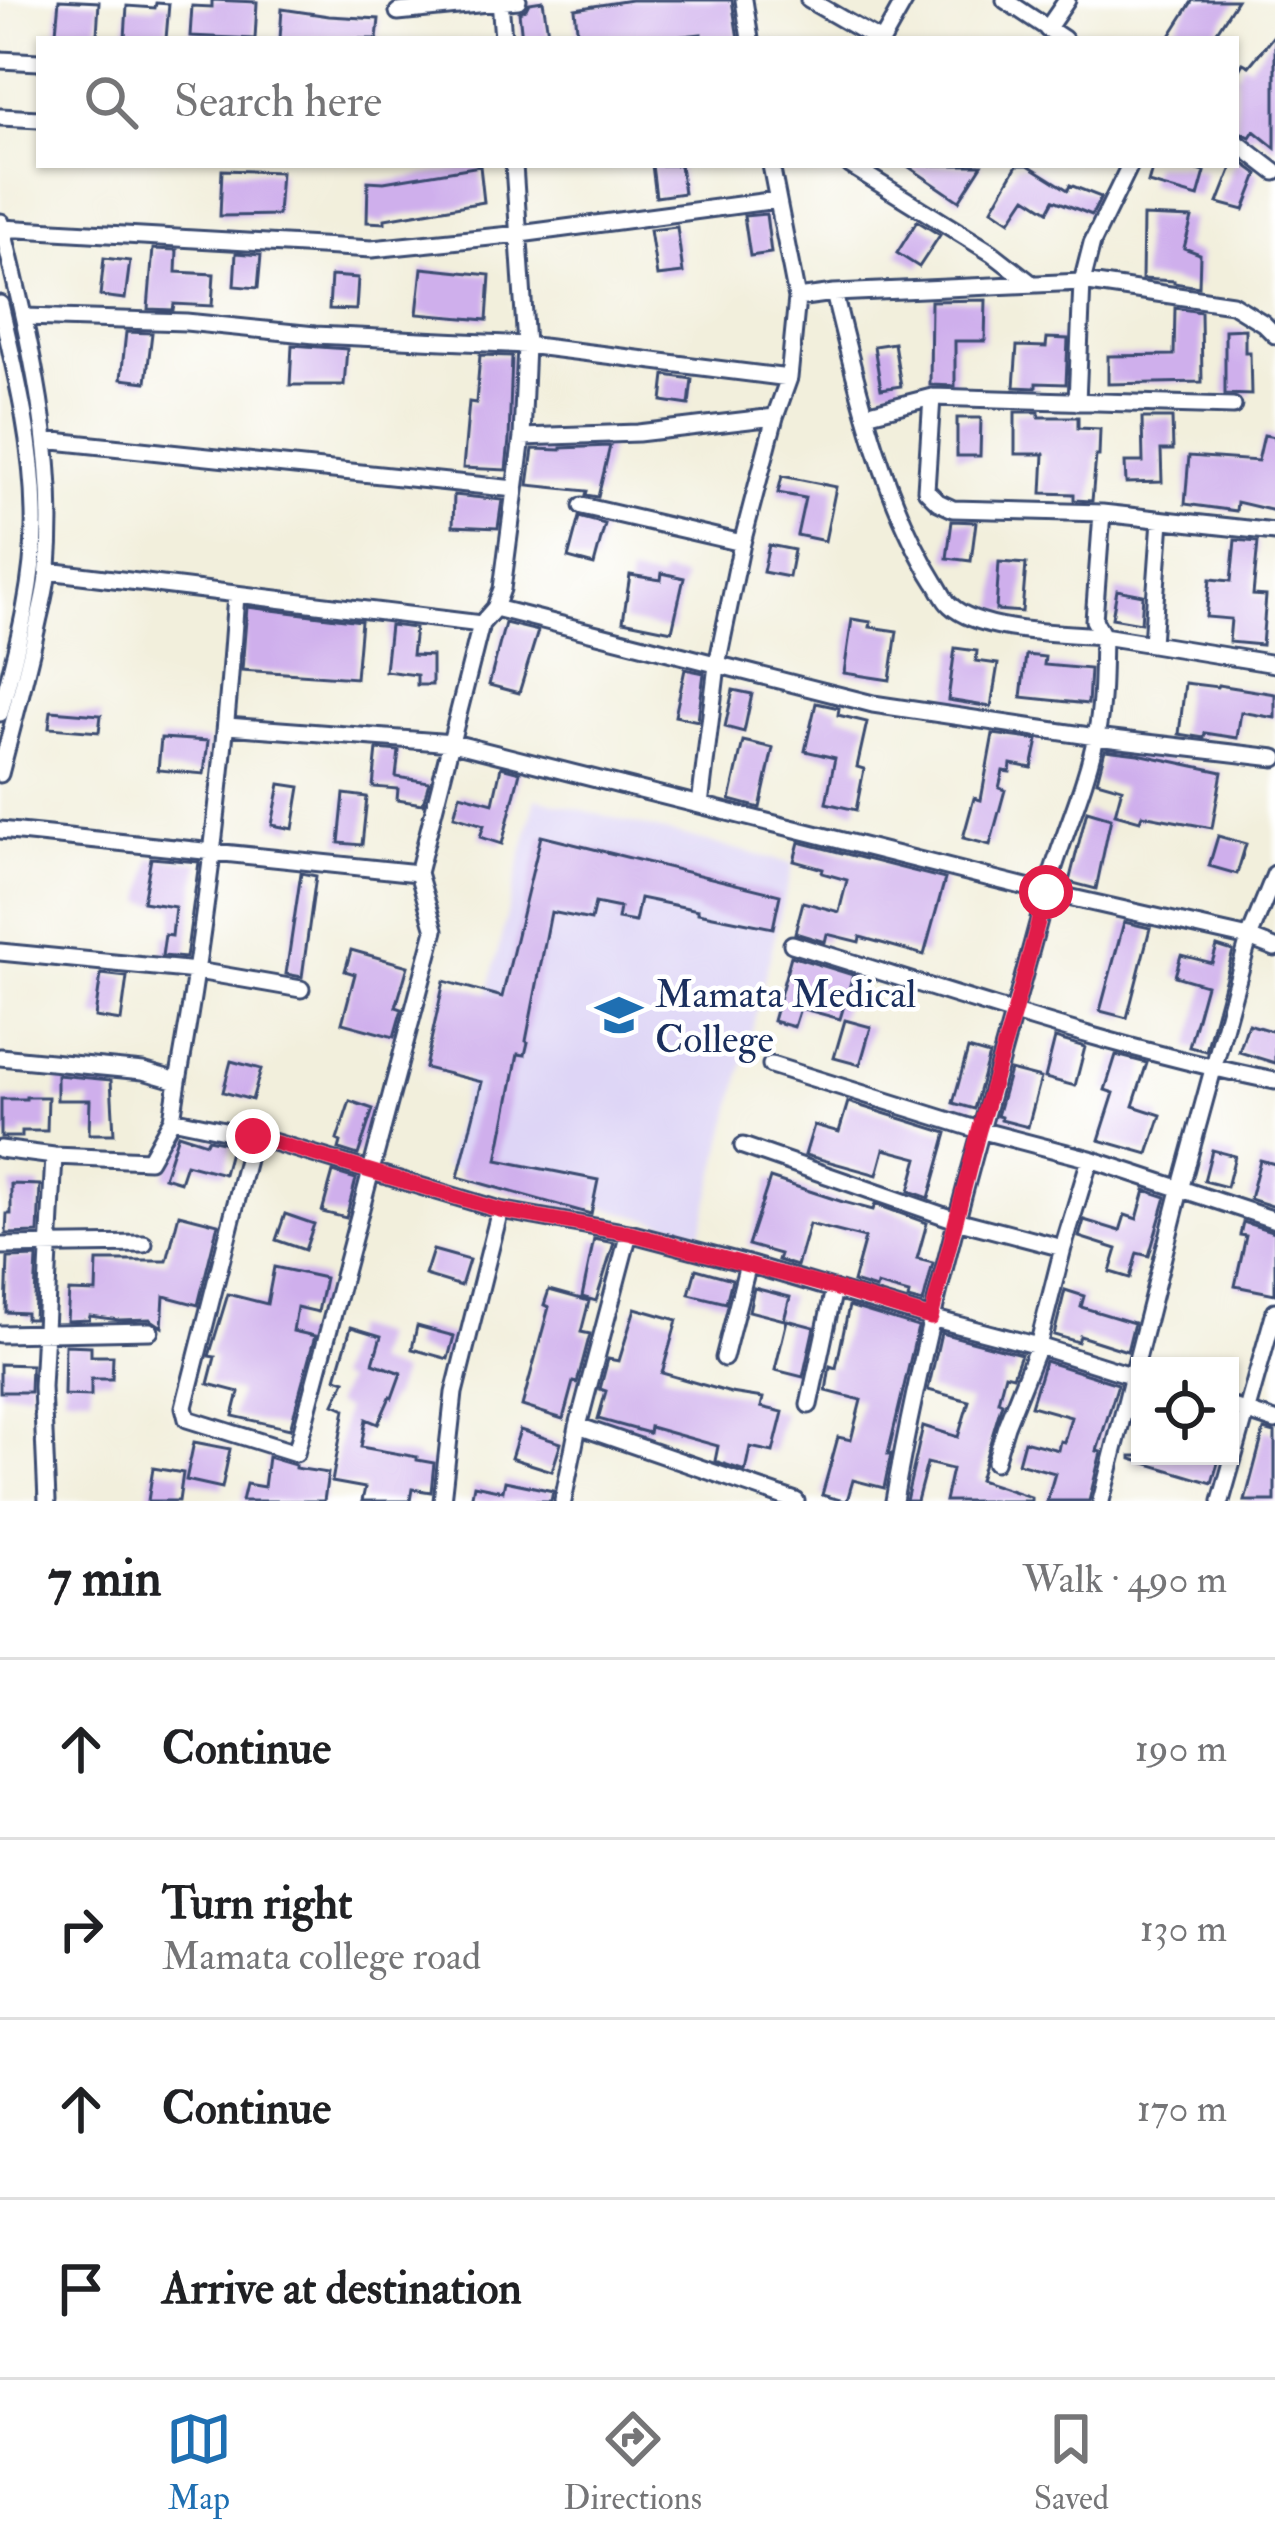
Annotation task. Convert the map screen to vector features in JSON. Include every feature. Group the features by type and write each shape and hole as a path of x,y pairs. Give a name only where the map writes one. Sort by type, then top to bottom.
{"street":[{"path":"398,12 518,0"},
{"path":"744,0 750,36"},
{"path":"809,0 875,36"},
{"path":"882,36 905,0"},
{"path":"1005,0 1059,36"},
{"path":"1047,29 1067,0"},
{"path":"500,1 503,36"},
{"path":"0,60 36,62"},
{"path":"0,117 36,118"},
{"path":"1239,144 1275,172"},
{"path":"253,1136 184,1407 187,1419 296,1453 435,930 418,873 482,624 502,589 522,437 526,345 514,168"},
{"path":"700,805 717,665 742,543 789,378 797,298 772,168"},
{"path":"855,168 992,253 1032,284"},
{"path":"1077,402 1082,282 1092,243 1129,168"},
{"path":"0,712 32,568 34,514 29,442 12,345 25,317 1,224 372,249 777,200"},
{"path":"797,298 1082,282 1232,304 1275,335"},
{"path":"834,293 895,500 919,557 951,606 994,627 1103,636 1275,664"},
{"path":"0,304 45,440 50,515 48,571 0,774"},
{"path":"25,317 186,322 315,335 526,345 789,378"},
{"path":"932,397 926,490 953,509 1102,513 1275,532"},
{"path":"866,413 932,397 1233,406"},
{"path":"522,437 638,433 775,417"},
{"path":"45,440 514,489"},
{"path":"581,506 742,543"},
{"path":"894,1501 931,1318 979,1130 1096,736 1103,636 1094,620 1102,513"},
{"path":"1151,643 1161,520"},
{"path":"48,571 482,624"},
{"path":"0,1149 149,1160 172,1120 197,971 227,726 236,595"},
{"path":"495,608 873,704 1275,758"},
{"path":"227,726 453,743 1275,948"},
{"path":"0,830 418,873"},
{"path":"1141,1357 1180,1190 1249,938 1275,874"},
{"path":"792,944 1014,1013 1275,1081"},
{"path":"0,952 197,971 301,989"},
{"path":"0,1057 143,1071 178,1081"},
{"path":"771,1065 1275,1220"},
{"path":"172,1120 253,1136 500,1210 629,1233 748,1264 1131,1375"},
{"path":"743,1146 956,1220 1063,1248"},
{"path":"47,1501 42,1387 54,1156"},
{"path":"995,1462 1038,1346 1090,1160"},
{"path":"442,1501 454,1394 500,1210"},
{"path":"566,1500 578,1426 629,1233"},
{"path":"0,1246 144,1244"},
{"path":"724,1358 748,1264"},
{"path":"809,1405 834,1288"},
{"path":"1275,1312 1239,1408 1275,1420"},
{"path":"0,1334 150,1331"},
{"path":"1101,1501 1131,1395"},
{"path":"578,1426 796,1501"},
{"path":"1221,1501 1228,1465"}],"shaded area":[{"name":"Mamata Medical College","path":"536,798 793,864 701,1232 444,1167"}],"building":[{"path":"59,0 99,2 97,35 56,32"},
{"path":"212,0 257,2 255,36 190,36 192,6 212,7"},
{"path":"631,0 732,0 738,36 578,36 575,9"},
{"path":"1193,0 1237,0 1214,36 1170,36"},
{"path":"543,1 549,36 522,36 519,12 529,3"},
{"path":"156,3 169,4 166,36 125,36 127,6 155,8"},
{"path":"282,9 379,19 377,36 280,36"},
{"path":"1275,34 1275,148 1254,131 1250,137 1239,132 1239,70 1243,63 1249,66"},
{"path":"1239,160 1258,174 1244,210 1218,203"},
{"path":"480,168 484,202 385,219 385,223 367,222 368,181"},
{"path":"652,168 680,168 684,193 656,197"},
{"path":"910,168 980,168 959,201"},
{"path":"1015,168 1033,168 1068,190 1070,185 1101,197 1092,215 1054,200 1048,211 1026,197 1010,221 992,209"},
{"path":"1152,168 1205,172 1198,197 1148,183"},
{"path":"222,170 281,172 278,215 220,216"},
{"path":"766,214 771,253 750,256 744,216"},
{"path":"1143,216 1192,218 1184,248 1200,254 1199,287 1142,279"},
{"path":"917,221 940,235 919,267 897,253"},
{"path":"677,227 683,273 657,276 650,230"},
{"path":"153,249 177,250 176,272 214,274 212,306 174,304 173,310 148,309"},
{"path":"236,253 261,255 258,288 234,286"},
{"path":"104,258 130,261 125,299 100,296"},
{"path":"422,268 490,275 487,320 417,314"},
{"path":"331,276 358,278 356,310 329,309"},
{"path":"986,300 985,341 955,341 955,386 930,385 931,301"},
{"path":"1175,308 1201,312 1202,382 1108,384 1108,356 1174,355"},
{"path":"1245,329 1251,395 1225,394 1225,330"},
{"path":"126,332 152,333 146,382 121,379"},
{"path":"1047,338 1068,339 1066,384 1014,387 1017,346 1046,347"},
{"path":"894,343 901,386 881,389 874,346"},
{"path":"292,345 347,349 344,385 290,385"},
{"path":"480,355 512,356 506,470 463,468 469,402 476,403"},
{"path":"665,375 692,379 689,405 662,401"},
{"path":"1015,412 1078,417 1078,428 1100,429 1092,501 1074,500 1074,494 1042,493 1044,454 1015,454"},
{"path":"957,418 981,418 980,456 957,456"},
{"path":"1142,418 1172,418 1173,450 1161,450 1162,482 1126,483 1125,462 1143,462"},
{"path":"1264,435 1275,437 1275,511 1237,502 1236,511 1185,504 1189,456 1258,461"},
{"path":"610,446 598,497 586,495 587,491 528,485 533,449"},
{"path":"782,476 836,487 825,541 797,535 805,498 778,493"},
{"path":"454,495 502,500 498,528 453,526"},
{"path":"579,517 605,524 594,565 568,558"},
{"path":"952,521 976,522 971,561 947,558"},
{"path":"1235,540 1258,542 1253,595 1266,596 1262,645 1229,642 1231,619 1206,617 1210,579 1231,581"},
{"path":"769,545 794,550 789,577 763,572"},
{"path":"999,562 1026,564 1022,612 996,610"},
{"path":"662,573 684,578 672,631 623,621 630,575 661,580"},
{"path":"1117,590 1143,595 1141,623 1112,618"},
{"path":"247,607 361,621 356,678 242,670"},
{"path":"852,619 897,631 890,680 844,673"},
{"path":"505,623 538,631 519,693 489,685"},
{"path":"390,625 415,628 412,655 432,656 432,685 417,685 417,675 385,671"},
{"path":"955,648 977,651 976,661 998,664 991,707 948,700"},
{"path":"1026,655 1045,657 1044,665 1090,669 1088,704 1021,697"},
{"path":"685,669 704,673 698,721 675,716"},
{"path":"1185,683 1275,694 1275,718 1241,712 1237,738 1179,734"},
{"path":"733,690 752,694 744,732 725,727"},
{"path":"816,703 867,722 857,767 864,769 856,810 826,803 835,758 805,751"},
{"path":"51,711 101,715 99,732 49,728"},
{"path":"993,734 1038,740 1032,768 1011,764 1010,772 1003,771 999,788 1005,790 990,845 963,838 974,798 981,800"},
{"path":"161,738 208,741 204,774 158,770"},
{"path":"743,741 773,748 760,808 730,800"},
{"path":"377,749 399,751 396,777 429,782 423,804 397,800 398,789 373,787"},
{"path":"1105,750 1222,772 1212,828 1115,814 1122,788 1097,781"},
{"path":"501,767 520,772 502,844 480,837 484,825 454,816 460,794 493,803"},
{"path":"280,784 300,787 293,829 272,825"},
{"path":"344,794 367,797 362,845 339,843"},
{"path":"1087,811 1111,818 1096,889 1069,882"},
{"path":"541,836 780,895 773,928 640,898 635,922 618,919 620,908 595,903 591,920 551,912 528,1042 525,1055 518,1054 497,1160 598,1180 591,1214 458,1177 482,1082 425,1068 444,981 502,997"},
{"path":"1218,836 1246,844 1237,874 1209,866"},
{"path":"799,842 945,879 924,955 860,937 859,942 827,934 825,942 795,933 803,902 839,912 847,880 794,861"},
{"path":"151,858 199,862 186,958 162,956 165,935 172,936 175,907 143,902"},
{"path":"301,873 316,876 302,977 286,974"},
{"path":"1124,922 1150,928 1127,1018 1100,1011"},
{"path":"1217,946 1233,951 1206,1051 1189,1047 1206,985 1175,976 1181,955 1212,963"},
{"path":"351,950 408,966 396,1007 402,1009 394,1037 342,1023 355,974 345,971"},
{"path":"791,956 853,975 840,1019 800,1008 794,1027 773,1021"},
{"path":"101,974 127,977 121,1021 95,1017"},
{"path":"845,1020 871,1027 860,1065 834,1058"},
{"path":"1248,1024 1275,1032 1275,1063 1239,1052"},
{"path":"1055,1038 1085,1047 1075,1086 1045,1078"},
{"path":"968,1049 989,1055 974,1109 953,1103"},
{"path":"1116,1055 1147,1063 1133,1106 1161,1115 1148,1154 1099,1140 1114,1093 1105,1090"},
{"path":"231,1061 261,1069 252,1100 223,1092"},
{"path":"1010,1070 1041,1078 1028,1127 997,1116"},
{"path":"57,1075 111,1080 114,1134 89,1134 90,1100 57,1100"},
{"path":"48,1097 47,1131 1,1137 1,1099"},
{"path":"350,1101 373,1109 358,1155 339,1149 337,1140"},
{"path":"848,1102 947,1133 929,1198 909,1191 918,1158 884,1149 877,1175 805,1155 814,1125 839,1132"},
{"path":"178,1134 206,1143 208,1139 232,1144 224,1174 186,1164 180,1182 164,1177"},
{"path":"1212,1150 1235,1156 1227,1187 1204,1181"},
{"path":"1260,1160 1275,1164 1275,1207 1250,1199"},
{"path":"333,1172 356,1179 346,1218 322,1212"},
{"path":"770,1178 873,1210 875,1204 927,1223 917,1259 933,1263 923,1303 908,1299 909,1294 853,1282 865,1238 809,1224 797,1266 778,1260 780,1254 748,1245"},
{"path":"11,1184 40,1185 38,1233 6,1234"},
{"path":"1145,1190 1166,1197 1149,1256 1137,1253 1130,1278 1110,1272 1117,1249 1079,1237 1084,1220 1120,1231 1125,1215 1137,1219"},
{"path":"179,1214 218,1224 198,1305 164,1296 162,1327 150,1319 90,1316 89,1320 67,1321 69,1291 96,1292 97,1261 167,1261"},
{"path":"285,1214 314,1224 305,1250 276,1240"},
{"path":"1243,1222 1275,1232 1275,1294 1235,1286 1246,1236 1240,1235"},
{"path":"594,1239 614,1243 596,1301 582,1297"},
{"path":"433,1250 469,1260 461,1286 425,1275"},
{"path":"37,1257 34,1319 26,1319 26,1313 6,1312 8,1258"},
{"path":"274,1267 325,1278 318,1312 297,1307 293,1331 315,1336 290,1429 233,1416 239,1392 208,1384 215,1357 209,1356 228,1294 267,1304"},
{"path":"696,1269 732,1279 726,1303 689,1294"},
{"path":"754,1288 790,1297 784,1320 749,1311"},
{"path":"549,1290 589,1301 581,1332 590,1334 563,1419 522,1406 549,1307 544,1305"},
{"path":"1065,1290 1084,1296 1081,1307 1134,1323 1127,1351 1080,1336 1078,1342 1054,1335"},
{"path":"849,1306 918,1327 884,1488 853,1480 844,1501 822,1495 838,1437 851,1440 861,1400 826,1391 830,1366 836,1368"},
{"path":"635,1308 677,1320 662,1373 763,1398 761,1407 783,1412 773,1452 750,1447 745,1471 715,1461 718,1446 650,1427 649,1433 598,1419 608,1359 619,1361"},
{"path":"787,1320 814,1327 803,1377 775,1370"},
{"path":"417,1326 454,1336 448,1359 412,1349"},
{"path":"351,1327 381,1336 373,1363 401,1373 378,1424 366,1419 361,1447 434,1463 431,1492 412,1489 410,1501 362,1501 365,1488 332,1482 345,1409 334,1404 345,1381 336,1378"},
{"path":"941,1333 1021,1354 1013,1376 1005,1374 998,1401 1002,1403 979,1480 1031,1497 1031,1501 945,1501 952,1469 927,1463 917,1501 906,1501 923,1426 958,1437 969,1401 928,1390"},
{"path":"65,1345 91,1346 91,1356 113,1356 112,1379 91,1379 91,1396 64,1395"},
{"path":"1045,1361 1118,1384 1097,1451 1101,1452 1089,1501 1047,1501 1055,1473 1018,1463 1024,1441 1058,1450 1071,1417 1031,1406"},
{"path":"0,1364 31,1365 30,1392 0,1392"},
{"path":"520,1430 561,1443 552,1471 511,1458"},
{"path":"1264,1430 1275,1433 1275,1501 1245,1501"},
{"path":"194,1442 230,1449 222,1488 186,1480"},
{"path":"268,1457 295,1468 328,1473 324,1501 242,1501 246,1484 264,1487"},
{"path":"1151,1465 1217,1465 1212,1483"},
{"path":"153,1468 183,1473 179,1501 148,1501"},
{"path":"505,1481 553,1491 551,1501 471,1501 474,1485 503,1491"}],"place":[{"name":"Mamata Medical College","path":"619,1015"}],"route":[{"path":"253,1136 500,1210 629,1233 931,1318 1046,892"}]}
